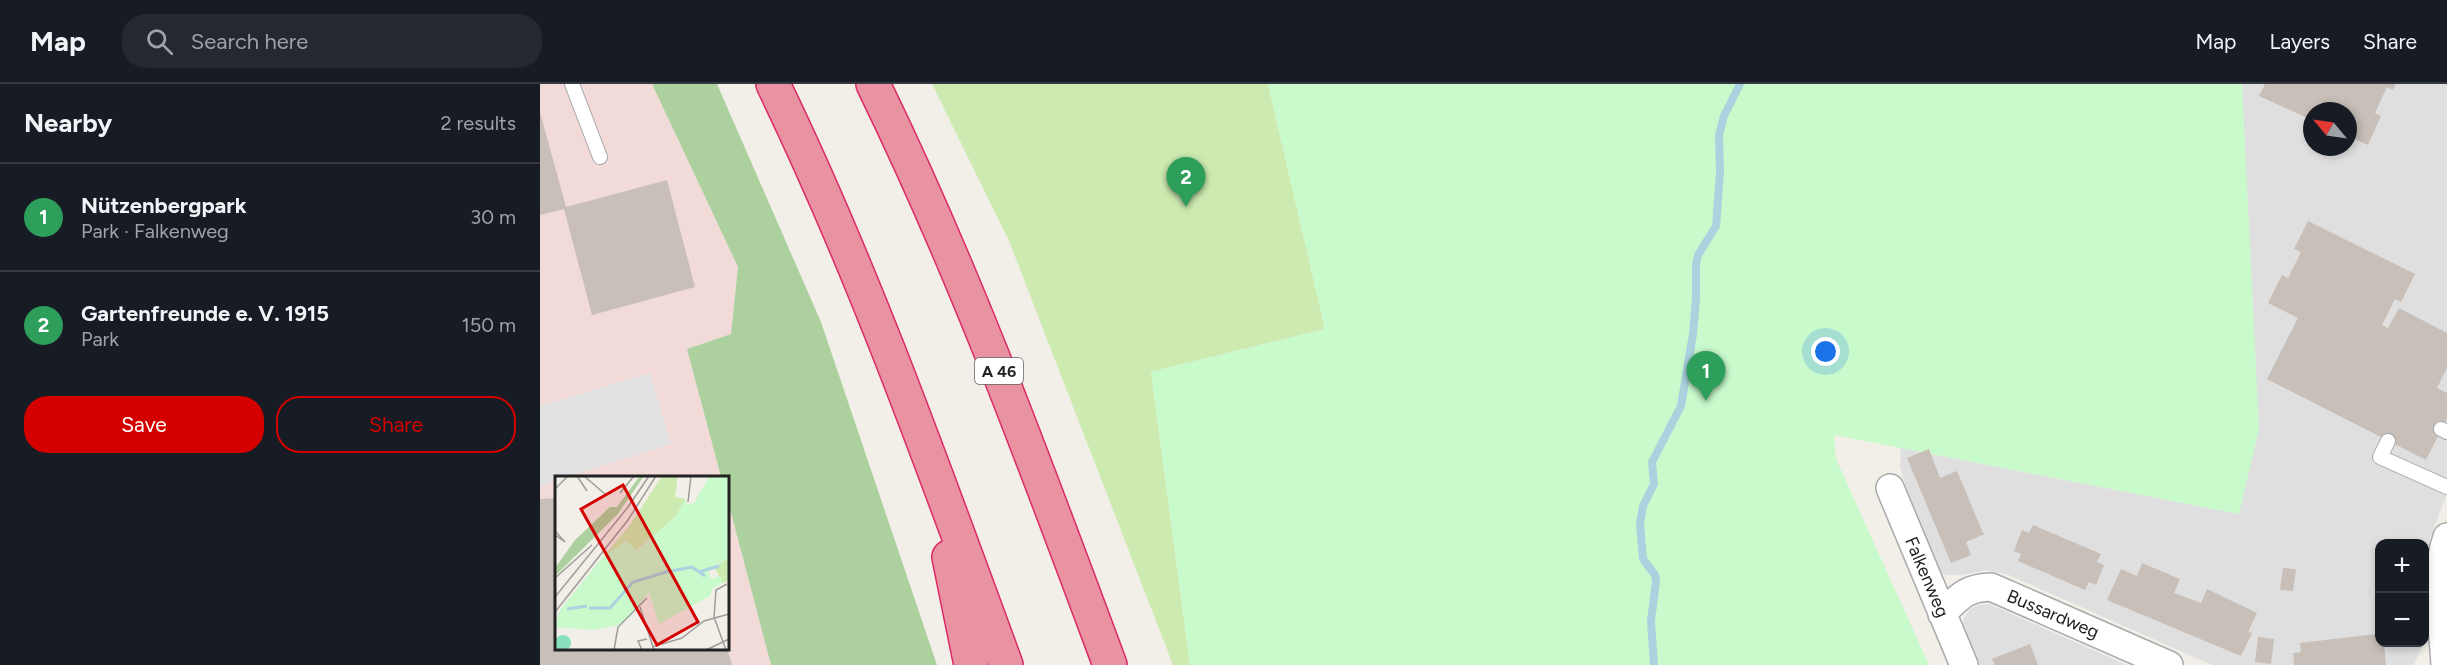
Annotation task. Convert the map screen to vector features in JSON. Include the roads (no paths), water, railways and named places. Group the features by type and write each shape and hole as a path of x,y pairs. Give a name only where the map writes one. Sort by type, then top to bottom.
{"highway":[{"path":"773,84 807,154 924,441 1006,665"},
{"name":"A 46","path":"873,84 939,226 987,341 1110,665"},
{"path":"924,441 971,665"}],"street":[{"name":"Falkenweg","path":"1890,488 1964,665"},
{"path":"2445,665 2440,576 2443,549 2447,537"},
{"name":"Bussardweg","path":"1942,614 1964,592 1991,587 2169,665"}],"lane":[{"path":"572,84 600,157"},
{"path":"2388,441 2380,457 2447,487"}],"waterway":[{"path":"1654,665 1651,621 1656,581 1655,575 1643,559 1640,524 1643,506 1654,484 1652,462 1681,406 1693,334 1696,264 1698,255 1716,226 1720,172 1719,135 1724,116 1740,84"}],"place":[{"name":"Gartenfreunde e. V. 1915","path":"1186,207"},
{"name":"Nützenbergpark","path":"1706,401"}]}
